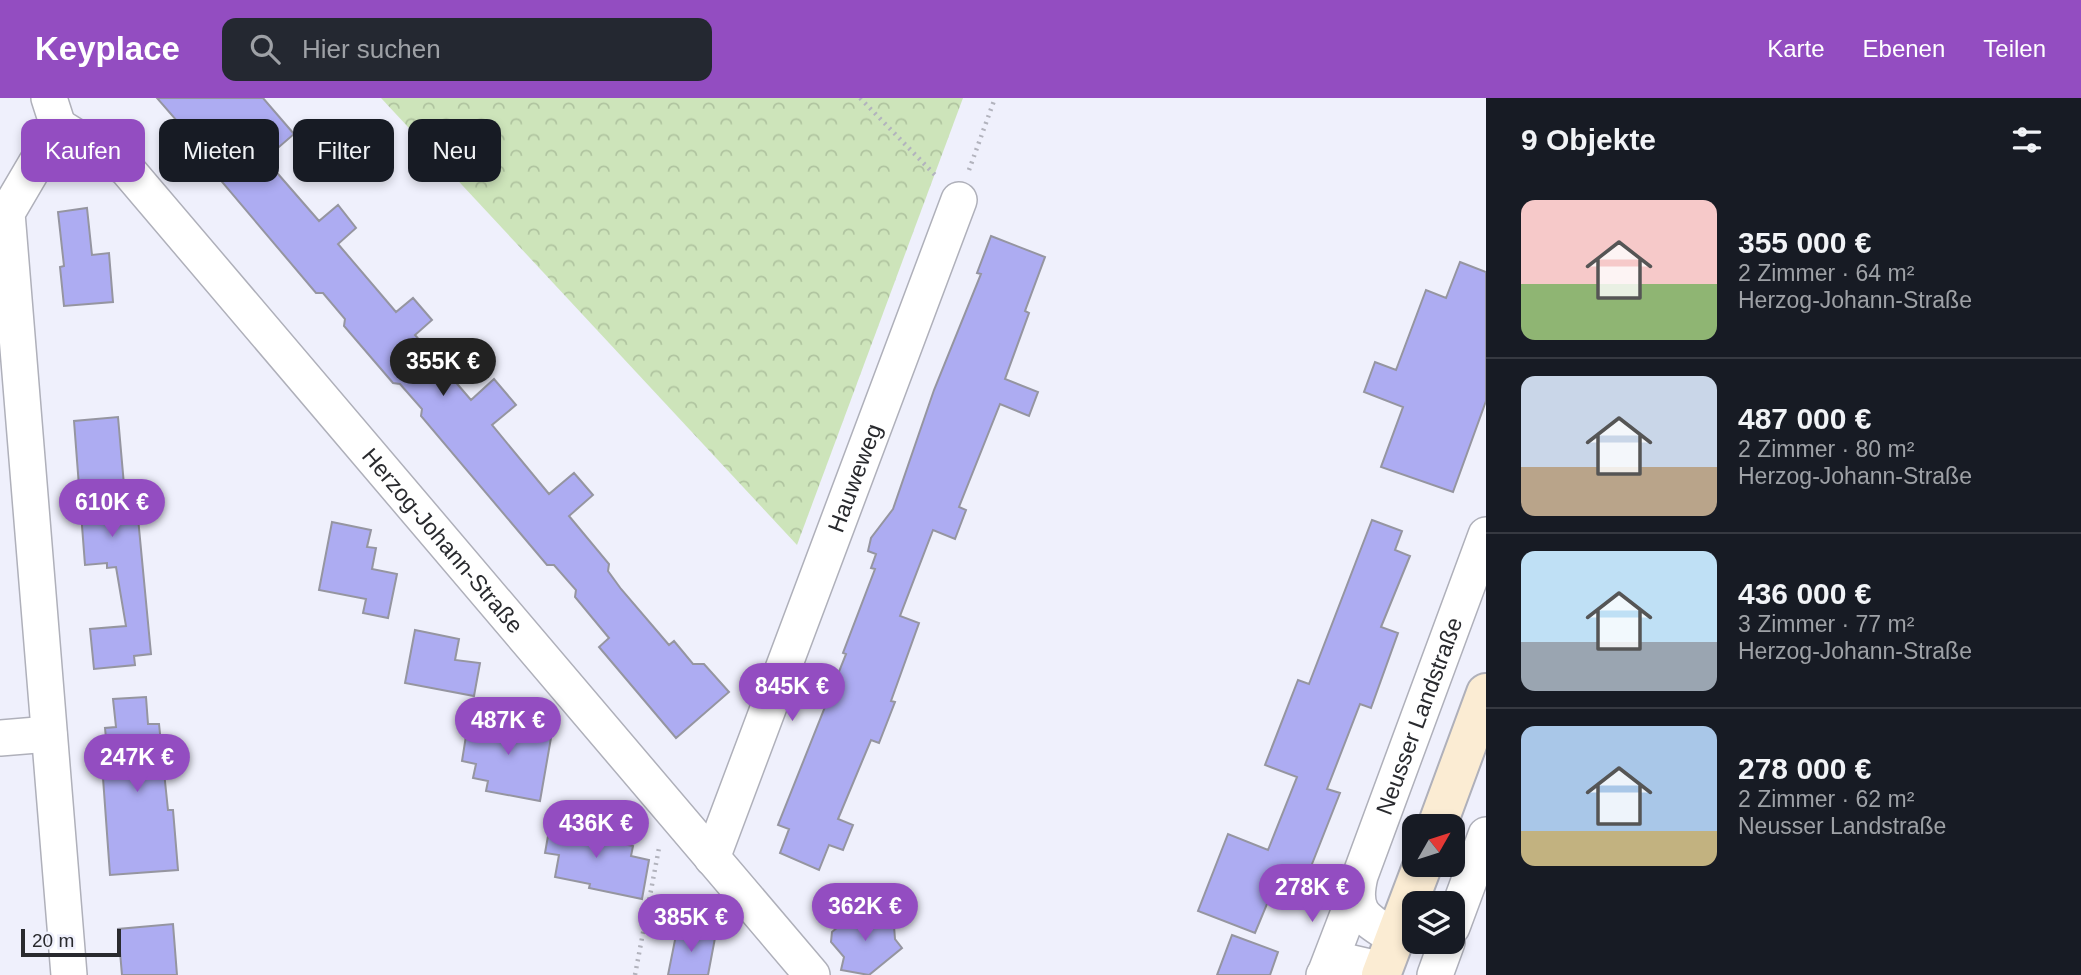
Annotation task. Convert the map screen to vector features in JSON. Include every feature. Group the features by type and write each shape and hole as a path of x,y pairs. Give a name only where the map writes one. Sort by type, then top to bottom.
{"main road":[{"path":"1441,814 1486,693"},
{"path":"1387,961 1418,877"}],"street":[{"path":"54,112 7,213 69,975"},
{"name":"Herzog-Johann-Straße","path":"54,112 126,168 812,975"},
{"name":"Hauweweg","path":"712,858 959,200"},
{"name":"Neusser Landstraße","path":"1324,974 1486,536"},
{"path":"0,738 49,733"},
{"path":"1465,892 1486,835"},
{"path":"1355,896 1362,916 1387,961"},
{"path":"1435,975 1443,954"},
{"name":"Neusser Landstraße","path":"1324,974 1348,962 1387,961"}],"path":[{"path":"860,98 959,200 995,98"},
{"path":"635,975 667,806"}],"green space":[{"path":"381,98 963,98 797,545 459,182 501,182 501,119 408,119 408,127"}],"building":[{"path":"157,98 263,98 293,135 279,147 279,119 175,119"},
{"path":"279,175 319,221 338,205 356,228 338,244 396,312 413,298 432,320 415,335 471,400 494,379 516,405 492,425 549,494 574,473 593,495 569,516 609,564 608,571 621,589 669,645 674,641 693,664 704,664 729,692 676,738 599,647 609,638 575,597 576,590 554,565 547,565 421,416 422,409 400,384 393,383 344,326 345,319 323,293 316,293 222,182 279,182"},
{"path":"87,208 92,255 109,253 113,302 64,306 60,267 64,266 58,212"},
{"path":"991,236 1045,257 1025,311 1029,313 1005,379 1038,392 1029,416 1000,404 959,507 966,510 955,539 933,530 900,616 919,623 891,701 895,702 879,743 871,740 838,819 853,825 843,850 829,845 819,870 780,853 789,829 778,825 846,654 843,653 875,569 871,568 876,554 868,551 871,538 893,509 934,390 981,274 977,273"},
{"path":"1460,262 1486,272 1486,401 1453,492 1381,467 1403,407 1364,392 1375,362 1396,370 1426,290 1446,298"},
{"path":"118,417 124,485 128,484 129,500 134,500 138,518 151,654 134,656 135,665 94,669 90,629 126,626 116,567 107,568 107,563 85,565 74,421"},
{"path":"1372,520 1402,531 1395,550 1410,556 1381,627 1398,633 1371,708 1360,704 1327,789 1340,793 1297,902 1272,892 1255,933 1198,911 1228,834 1268,850 1297,777 1265,765 1298,680 1309,684"},
{"path":"332,522 371,530 367,547 376,548 372,569 397,574 388,618 363,613 366,599 319,590"},
{"path":"415,630 459,639 455,660 480,663 474,696 405,683"},
{"path":"146,697 148,724 159,724 168,810 173,810 178,870 110,875 101,750 107,749 105,728 116,727 113,699"},
{"path":"469,717 552,732 540,801 486,791 488,781 473,778 476,764 462,761"},
{"path":"551,819 600,828 598,839 633,846 631,856 649,860 642,899 589,888 590,884 555,877 559,855 545,853"},
{"path":"859,909 870,910 882,924 894,926 895,939 902,948 869,975 841,970 844,957 831,942 832,932"},
{"path":"173,924 177,975 122,975 118,929"},
{"path":"677,930 715,938 708,975 668,975"},
{"path":"1232,935 1278,952 1270,975 1217,975"}]}
